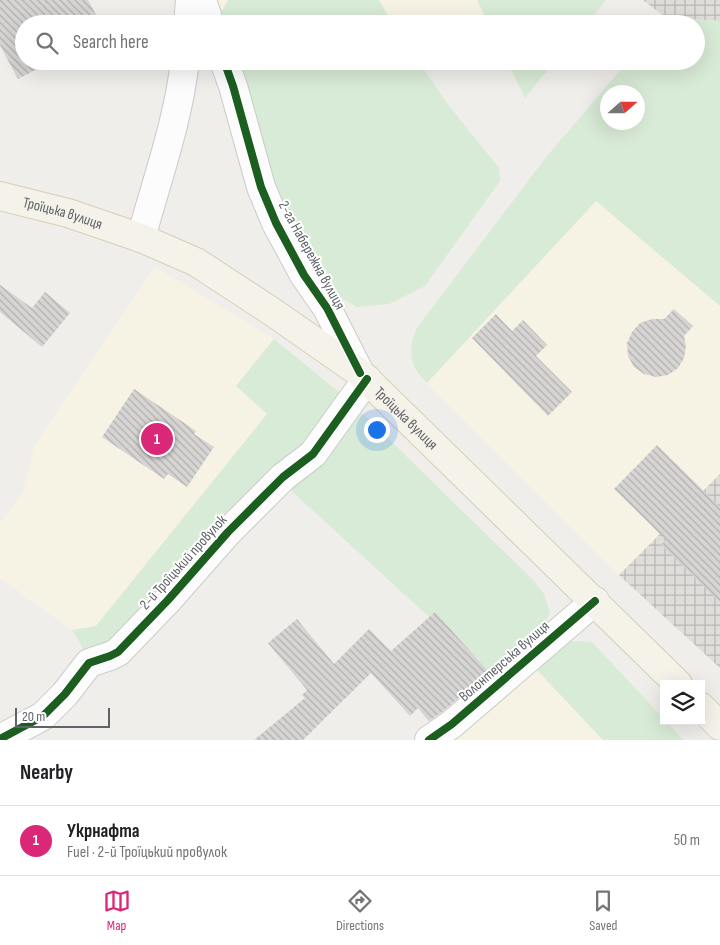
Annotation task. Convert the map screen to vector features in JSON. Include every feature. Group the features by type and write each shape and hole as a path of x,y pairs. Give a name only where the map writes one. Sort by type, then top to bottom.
{"main road":[{"name":"Троїцька вулиця","path":"0,196 68,213 141,238 196,262 271,311 364,376 674,680"},
{"path":"705,711 720,726"}],"street":[{"path":"189,15 190,0"},
{"path":"202,0 207,15"},
{"path":"141,238 176,113 183,70"},
{"name":"2-га Набережна вулиця","path":"227,70 261,188 276,223 304,275 327,308 364,376"},
{"name":"2-й Троїцький провулок","path":"0,739 42,716 65,694 89,663 118,652 168,600 228,532 283,477 313,454 364,376"},
{"name":"Волонтерська вулиця","path":"429,740 452,724 595,601"}],"shaded area":[{"path":"216,0 477,0 484,15 221,15"},
{"path":"643,0 720,0 720,21 705,20 705,15 662,15"},
{"path":"596,201 720,306 720,474 619,575 427,383"},
{"path":"155,267 274,339 236,386 267,414 96,626 72,630 0,578 0,523 24,491 34,446"},
{"path":"720,474 720,668 619,575"},
{"path":"537,670 603,740 452,740 461,733"}],"green space":[{"path":"228,0 379,0 388,15 222,15"},
{"path":"477,0 606,0 594,15 484,15"},
{"path":"705,20 720,21 720,306 596,201 427,383 417,371 412,358 411,352 416,329 547,156 600,94 600,130 645,130 645,85 608,85 620,70 705,70"},
{"path":"239,70 424,70 449,106 499,168 500,181 425,286 389,304 357,307 336,295 321,280 270,183"},
{"path":"511,70 548,70 525,98"},
{"path":"274,339 345,397 308,449 115,646 80,662 83,648 72,630 96,626 267,414 236,386"},
{"path":"355,406 534,581 544,594 550,613 543,627 490,673 435,612 429,617 285,485"},
{"path":"567,642 592,642 660,715 660,725 670,725 683,740 603,740 537,670"}],"building":[{"path":"0,0 88,0 96,15 15,15 15,70 35,70 18,79 0,45"},
{"path":"0,285 32,308 45,292 70,313 42,347 0,312"},
{"path":"674,309 693,326 684,336 686,346 684,358 678,368 668,375 656,377 644,374 634,367 628,356 627,343 632,332 640,323 652,319 664,319"},
{"path":"496,314 512,331 523,320 547,345 536,356 572,392 548,416 472,338"},
{"path":"134,389 196,431 194,434 214,447 187,487 168,474 164,479 102,437"},
{"path":"657,445 720,507 720,602 661,545 666,540 614,489"},
{"path":"435,612 489,672 442,712 429,721 418,708 410,716 371,673 303,740 254,740 305,698 302,695 307,690 268,643 297,619 334,664 369,629 391,651"}],"cycle path":[{"path":"227,70 261,187 276,223 304,275 327,308 360,373"},
{"path":"0,739 43,716 65,694 89,663 118,652 168,600 228,532 283,477 313,454 367,379"},
{"path":"429,740 452,724 595,601"}],"place":[{"name":"Укрнафта","path":"157,439"}]}
